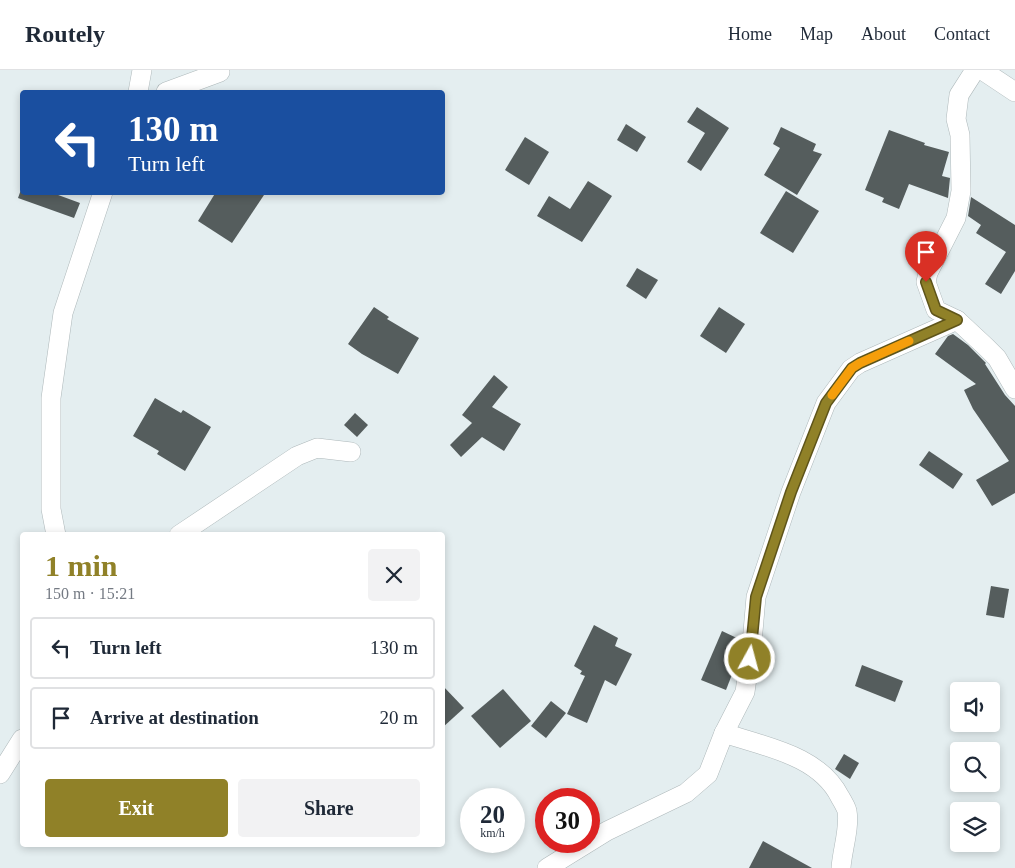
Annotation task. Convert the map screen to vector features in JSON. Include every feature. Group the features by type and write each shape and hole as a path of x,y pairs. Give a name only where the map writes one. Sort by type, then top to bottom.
{"street":[{"path":"138,90 142,70"},
{"path":"975,70 959,95 956,119 960,135 961,191 956,218 928,273 926,282 936,310 957,320 996,358 1015,389"},
{"path":"982,70 1015,92"},
{"path":"171,90 220,72"},
{"path":"56,532 51,491 52,398 63,313 102,195"},
{"path":"547,868 607,831 686,793 708,774 724,733 745,692 756,597 791,492 826,403 852,368 957,320"},
{"path":"183,532 297,456 317,448 352,452"},
{"path":"724,733 799,758 820,770 837,791 847,811 841,868"},
{"path":"0,774 20,742"}],"building":[{"path":"697,107 729,128 701,171 687,162 705,133 687,122"},
{"path":"626,124 646,137 637,152 617,140"},
{"path":"781,127 816,144 813,151 822,154 797,195 764,175 780,148 773,144"},
{"path":"889,130 925,143 924,145 949,152 942,176 950,178 948,198 909,184 899,209 882,202 884,198 865,190"},
{"path":"525,137 549,152 529,185 505,170"},
{"path":"588,181 612,196 582,242 537,216 549,196 570,209"},
{"path":"786,191 819,211 793,253 760,233"},
{"path":"20,192 20,195 58,195 80,203 74,218 18,198"},
{"path":"214,195 264,195 232,243 198,221"},
{"path":"971,197 1015,225 1015,271 1001,294 985,284 1006,252 976,233 981,225 968,216"},
{"path":"637,268 658,280 646,299 626,286"},
{"path":"374,307 389,317 387,319 419,338 398,374 348,344"},
{"path":"719,307 745,324 726,353 700,336"},
{"path":"953,334 968,345 986,363 1005,395 1015,406 1015,493 992,506 976,480 1009,461 973,409 964,390 976,384 935,354 948,336"},
{"path":"494,375 508,387 492,407 521,424 504,451 482,437 461,457 450,445 472,423 462,415"},
{"path":"155,398 181,413 183,410 211,427 185,471 157,454 159,451 133,436"},
{"path":"355,413 368,425 357,437 344,425"},
{"path":"929,451 963,474 953,489 919,465"},
{"path":"991,586 1009,589 1004,618 986,615"},
{"path":"594,625 618,638 615,646 632,654 616,686 605,680 587,723 567,714 585,676 580,674 582,671 574,666"},
{"path":"722,631 741,640 738,659 726,690 701,680"},
{"path":"862,665 903,681 895,702 855,686"},
{"path":"445,688 464,708 445,725"},
{"path":"503,689 531,721 500,748 471,716"},
{"path":"551,701 566,713 546,738 531,726"},
{"path":"844,754 859,763 850,779 835,769"},
{"path":"763,841 812,868 749,868"}],"slow traffic":[{"path":"832,395 852,368 909,341"}],"route":[{"path":"750,659 756,597 791,492 826,403 852,368 957,320 936,310 926,282"}]}
